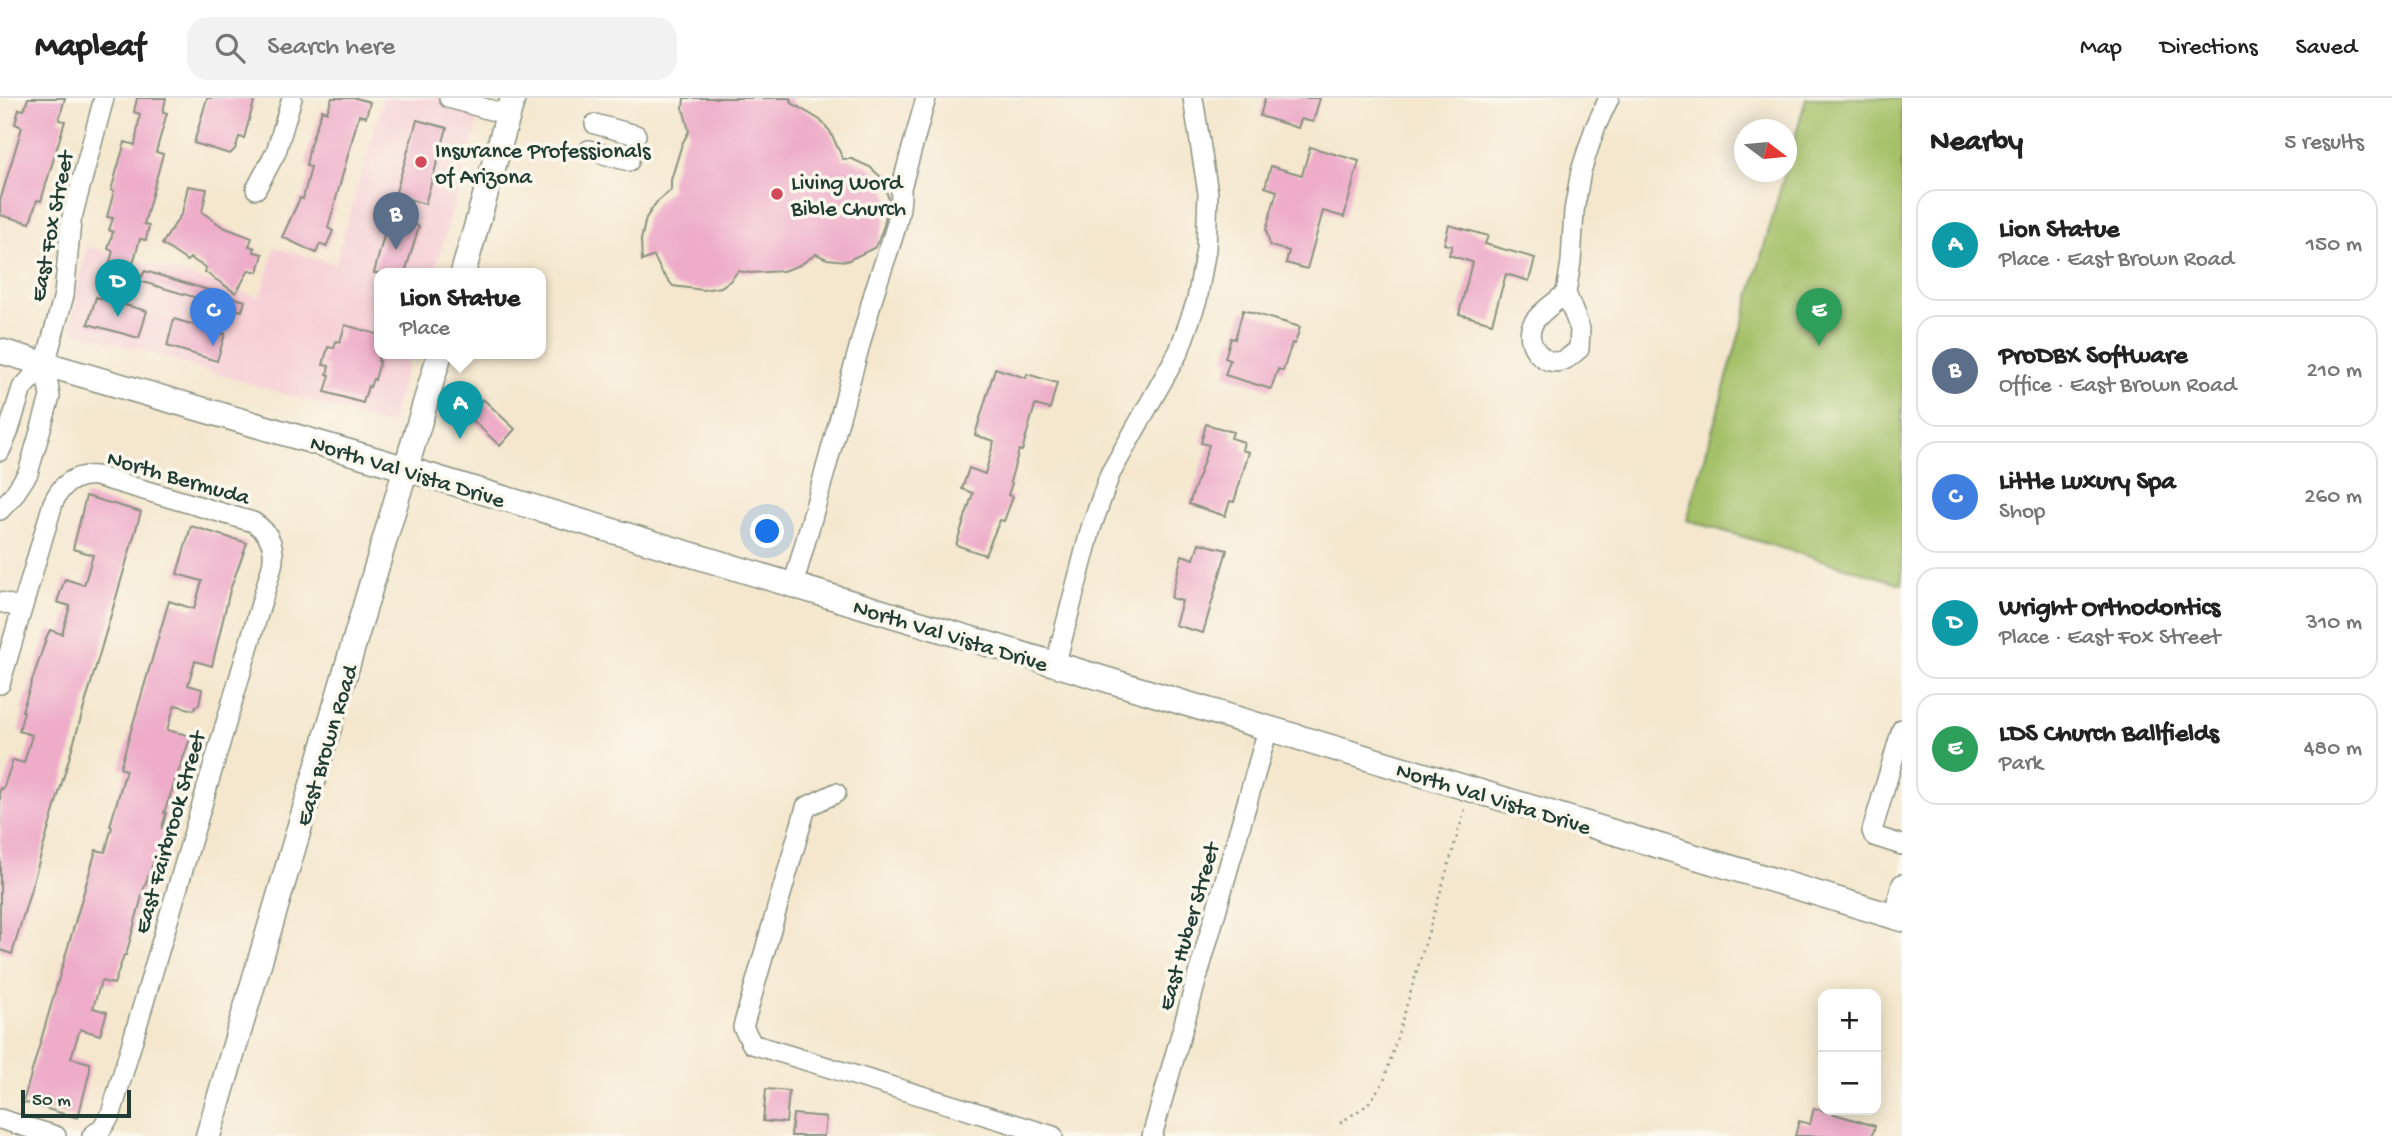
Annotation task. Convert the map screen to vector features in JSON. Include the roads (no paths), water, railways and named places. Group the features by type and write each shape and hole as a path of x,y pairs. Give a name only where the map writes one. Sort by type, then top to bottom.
{"main road":[{"path":"464,268 511,106"},
{"name":"North Val Vista Drive","path":"0,351 406,469 1898,918"},
{"name":"East Brown Road","path":"208,1136 438,359"}],"street":[{"name":"East Fox Street","path":"0,510 22,484 50,397 45,364 64,295 71,221 104,98"},
{"path":"256,189 276,152 292,98"},
{"path":"449,98 511,106"},
{"path":"793,586 876,287 898,221 902,201 901,188 926,98"},
{"path":"1055,666 1091,528 1110,474 1179,351 1197,300 1206,249 1208,193 1193,98"},
{"path":"1566,293 1581,171 1595,128 1609,98"},
{"path":"594,124 636,135"},
{"path":"589,150 629,161"},
{"name":"East Fox Street","path":"0,451 22,388 45,364"},
{"name":"North Bermuda","path":"22,608 52,503 60,488 72,479 96,476 253,522 268,537"},
{"name":"East Fairbrook Street","path":"92,1136 102,1128 111,1114 256,623 274,561 268,537"},
{"path":"0,602 22,608 0,684"},
{"name":"East Huber Street","path":"1152,1136 1268,729"},
{"path":"1902,729 1872,831 1874,836 1902,845"},
{"path":"836,793 806,807 743,1027 752,1044 1053,1136"},
{"path":"1898,918 1902,884"},
{"path":"0,1119 56,1136"}],"place":[{"name":"Insurance Professionals of Arizona","path":"421,162"},
{"name":"Living Word Bible Church","path":"777,194"},
{"name":"ProDBX Software","path":"396,250"},
{"name":"Wright Orthodontics","path":"118,317"},
{"name":"Little Luxury Spa","path":"213,346"},
{"name":"LDS Church Ballfields","path":"1819,346"},
{"name":"Lion Statue","path":"460,439"}]}
